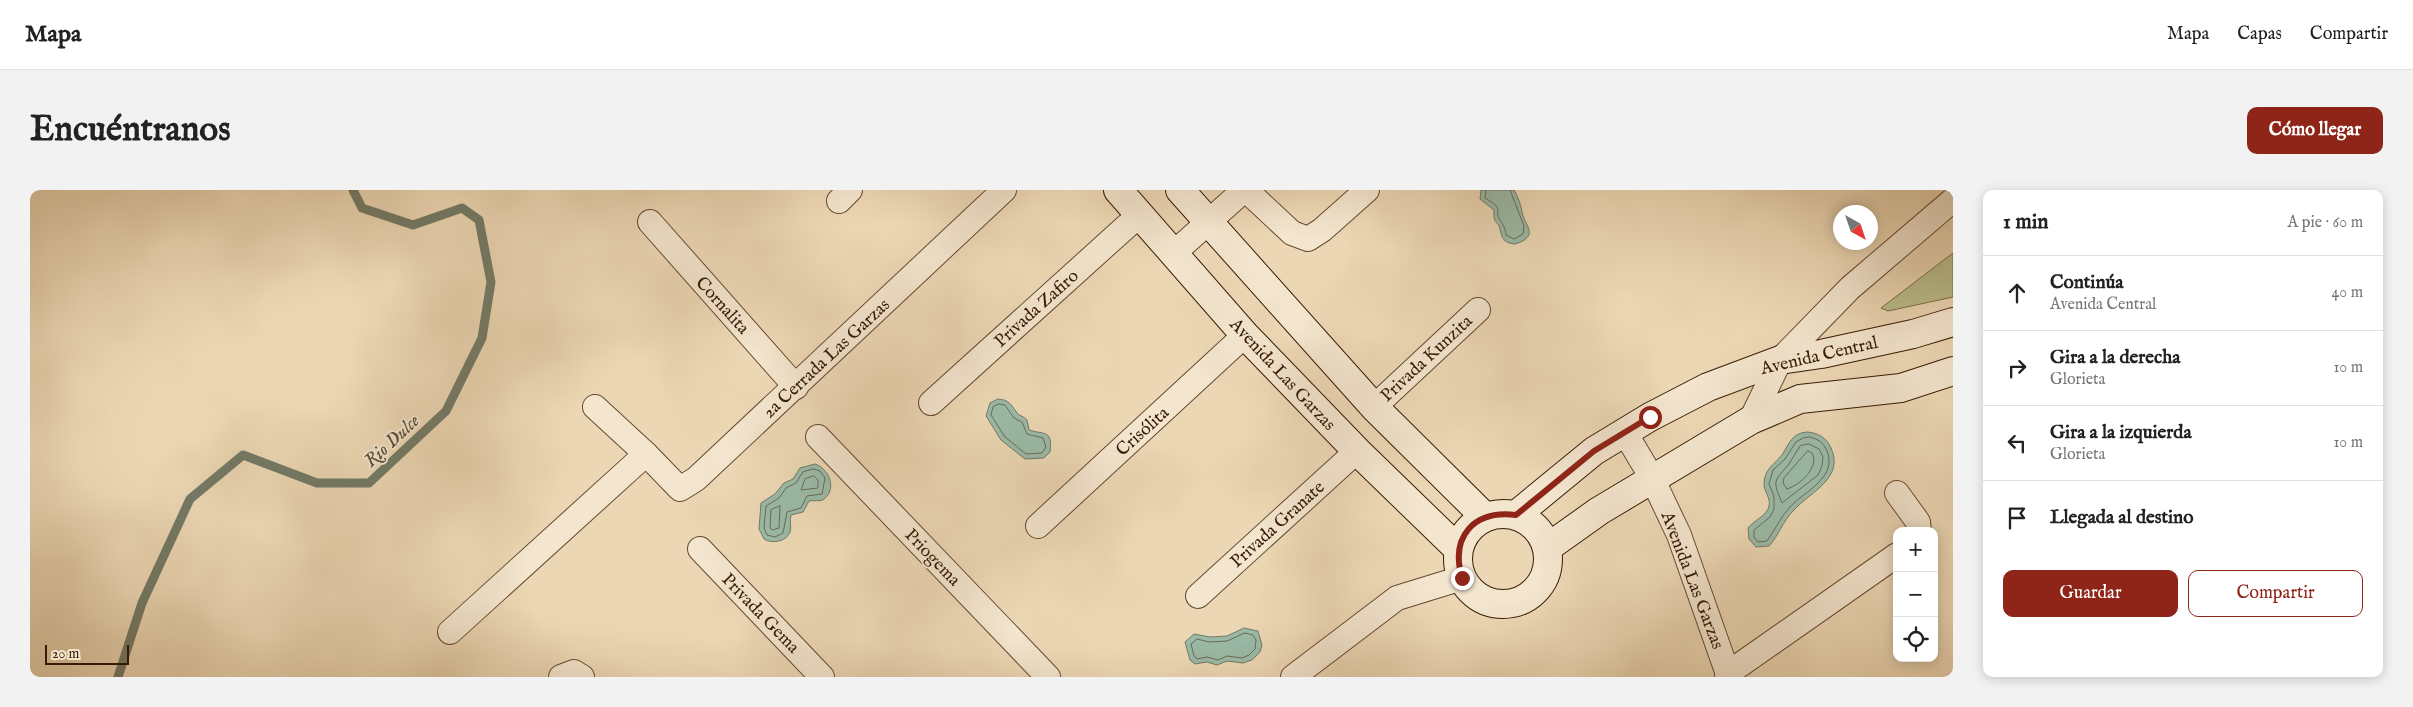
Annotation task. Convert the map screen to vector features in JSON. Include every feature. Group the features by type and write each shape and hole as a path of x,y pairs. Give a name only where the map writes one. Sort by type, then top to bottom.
{"street":[{"name":"2a Cerrada Las Garzas","path":"595,407 646,454 680,489 696,479 796,387 1004,190"},
{"name":"Avenida Las Garzas","path":"1118,190 1142,215 1245,335 1357,452 1458,549"},
{"path":"1180,190 1374,406 1485,517"},
{"path":"1174,253 1245,190 1292,234 1308,240 1367,190"},
{"path":"1751,420 1780,360 1850,288 1953,200"},
{"name":"Privada Zafiro","path":"931,403 1128,225 1142,215"},
{"name":"Cornalita","path":"650,222 796,387"},
{"name":"Privada Kunzita","path":"1374,406 1478,310"},
{"name":"Avenida Central","path":"1516,515 1594,451 1624,431 1708,388 1780,360 1913,334 1953,322"},
{"name":"Crisólita","path":"1038,526 1245,335"},
{"path":"1547,548 1598,511 1751,420 1800,399 1901,388 1953,370"},
{"name":"Avenida Las Garzas","path":"1624,431 1652,478 1679,535 1728,675"},
{"name":"Priogema","path":"818,437 1048,677"},
{"name":"Privada Granate","path":"1198,596 1357,452"},
{"path":"450,632 646,454"},
{"path":"1898,492 1918,522 1919,527"},
{"path":"1501,513 1516,515 1530,522 1540,533 1547,548 1548,564 1543,578 1534,591 1522,600 1509,604 1494,603 1481,599 1469,590 1462,578 1458,564 1458,549 1463,536 1472,525 1485,517 1501,513"},
{"name":"Privada Gema","path":"700,549 822,677"},
{"path":"1728,675 1893,558"},
{"path":"1293,677 1397,598 1462,578"},
{"path":"561,677 574,672 582,677"}],"green space":[{"path":"1953,253 1953,297 1888,311 1881,308"}],"water":[{"path":"1481,190 1514,190 1529,230 1529,234 1523,241 1515,244 1504,239 1495,220 1494,210 1480,199"},
{"path":"998,399 1007,401 1018,414 1027,420 1029,430 1049,436 1050,452 1044,458 1025,459 1001,440 986,416 990,403"},
{"path":"1807,432 1815,433 1824,438 1831,448 1834,459 1830,476 1824,484 1790,515 1769,546 1756,547 1749,539 1748,528 1766,513 1769,506 1764,479 1770,468 1782,455 1794,437"},
{"path":"815,464 824,470 830,479 831,484 828,495 823,500 809,501 803,512 791,515 791,530 785,538 775,542 767,541 759,529 761,503 775,494 784,483 793,479 800,468"},
{"path":"1244,628 1258,631 1262,645 1260,652 1252,660 1243,663 1227,661 1217,665 1207,662 1195,664 1190,660 1185,642 1194,634 1210,637 1227,636"}],"waterway":[{"name":"Rio Dulce","path":"118,677 142,603 190,499 243,455 317,483 369,483 446,411 482,338 491,282 479,220 462,208 413,225 362,208 353,190"}],"route":[{"path":"1462,578 1458,564 1458,549 1463,536 1472,525 1485,517 1501,513 1516,515 1594,451 1624,431 1650,417"}]}
